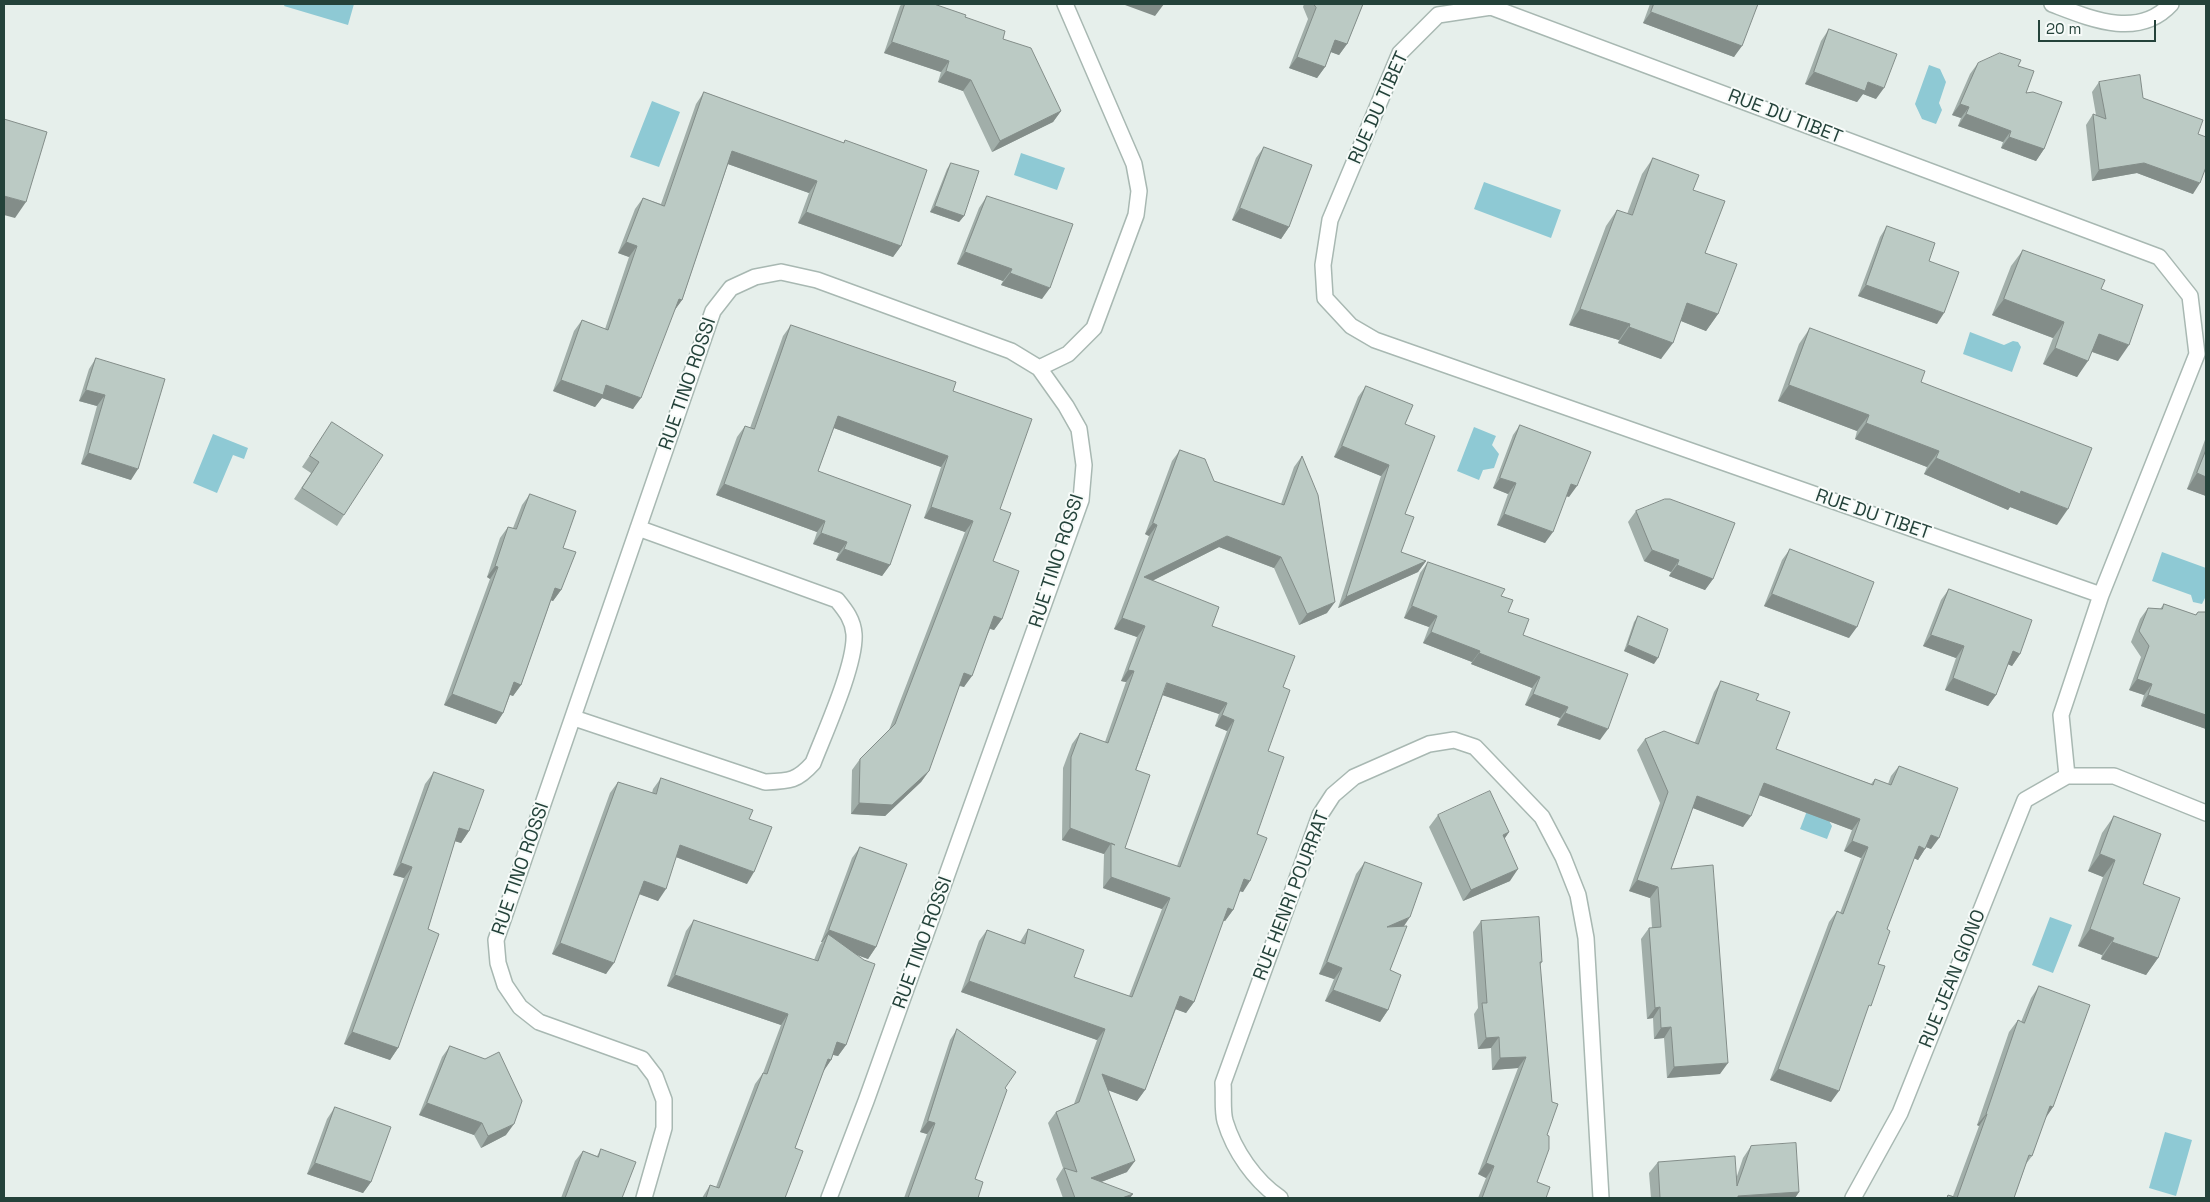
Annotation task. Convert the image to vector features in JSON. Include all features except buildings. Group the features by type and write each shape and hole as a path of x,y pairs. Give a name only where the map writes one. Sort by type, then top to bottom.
{"street":[{"path":"1039,368 1068,354 1094,328 1136,215 1139,191 1134,164 1065,4"},
{"path":"2052,4 2118,25 2142,22 2166,9 2171,4"},
{"name":"RUE DU TIBET","path":"2067,776 2061,715 2101,595 2197,354 2190,296 2158,257 1491,7 1438,15 1400,53 1330,220 1323,265 1325,298 1351,326 1375,340 2101,595"},
{"name":"RUE TINO ROSSI","path":"644,1198 664,1128 664,1100 655,1076 642,1059 539,1022 520,1007 505,985 498,963 496,940 713,311 731,288 755,277 782,272 817,280 1011,351 1039,368 1066,406 1079,429 1084,465 1081,500 866,1101 829,1198"},
{"path":"574,718 765,782 784,782 801,776 813,762 852,657 854,634 850,616 837,600 638,528"},
{"name":"RUE HENRI POURRAT","path":"1280,1198 1268,1190 1240,1154 1224,1120 1223,1083 1320,815 1333,794 1354,777 1429,744 1454,740 1475,747 1542,817 1563,857 1578,896 1586,938 1601,1198"},
{"path":"2067,776 2114,776 2206,813"},
{"name":"RUE JEAN GIONO","path":"1853,1198 1900,1112 2025,800 2067,776"}],"water":[{"path":"285,4 354,4 348,25 284,6"},
{"path":"1929,65 1940,69 1946,82 1939,103 1942,110 1936,124 1922,119 1915,104"},
{"path":"652,101 680,112 659,167 630,157"},
{"path":"1021,153 1065,168 1057,190 1014,175"},
{"path":"1484,182 1561,210 1551,238 1474,209"},
{"path":"1970,332 2004,345 2013,341 2018,342 2021,347 2012,372 1963,354"},
{"path":"1474,427 1496,436 1492,445 1499,454 1494,468 1483,470 1479,480 1457,471"},
{"path":"213,434 248,448 244,459 233,455 217,493 193,483"},
{"path":"2162,552 2206,568 2206,596 2202,604 2193,602 2191,595 2152,581"},
{"path":"1817,785 1832,826 1827,839 1800,829"},
{"path":"2050,917 2072,925 2053,973 2032,965"},
{"path":"2165,1132 2192,1140 2176,1196 2149,1188"}]}
